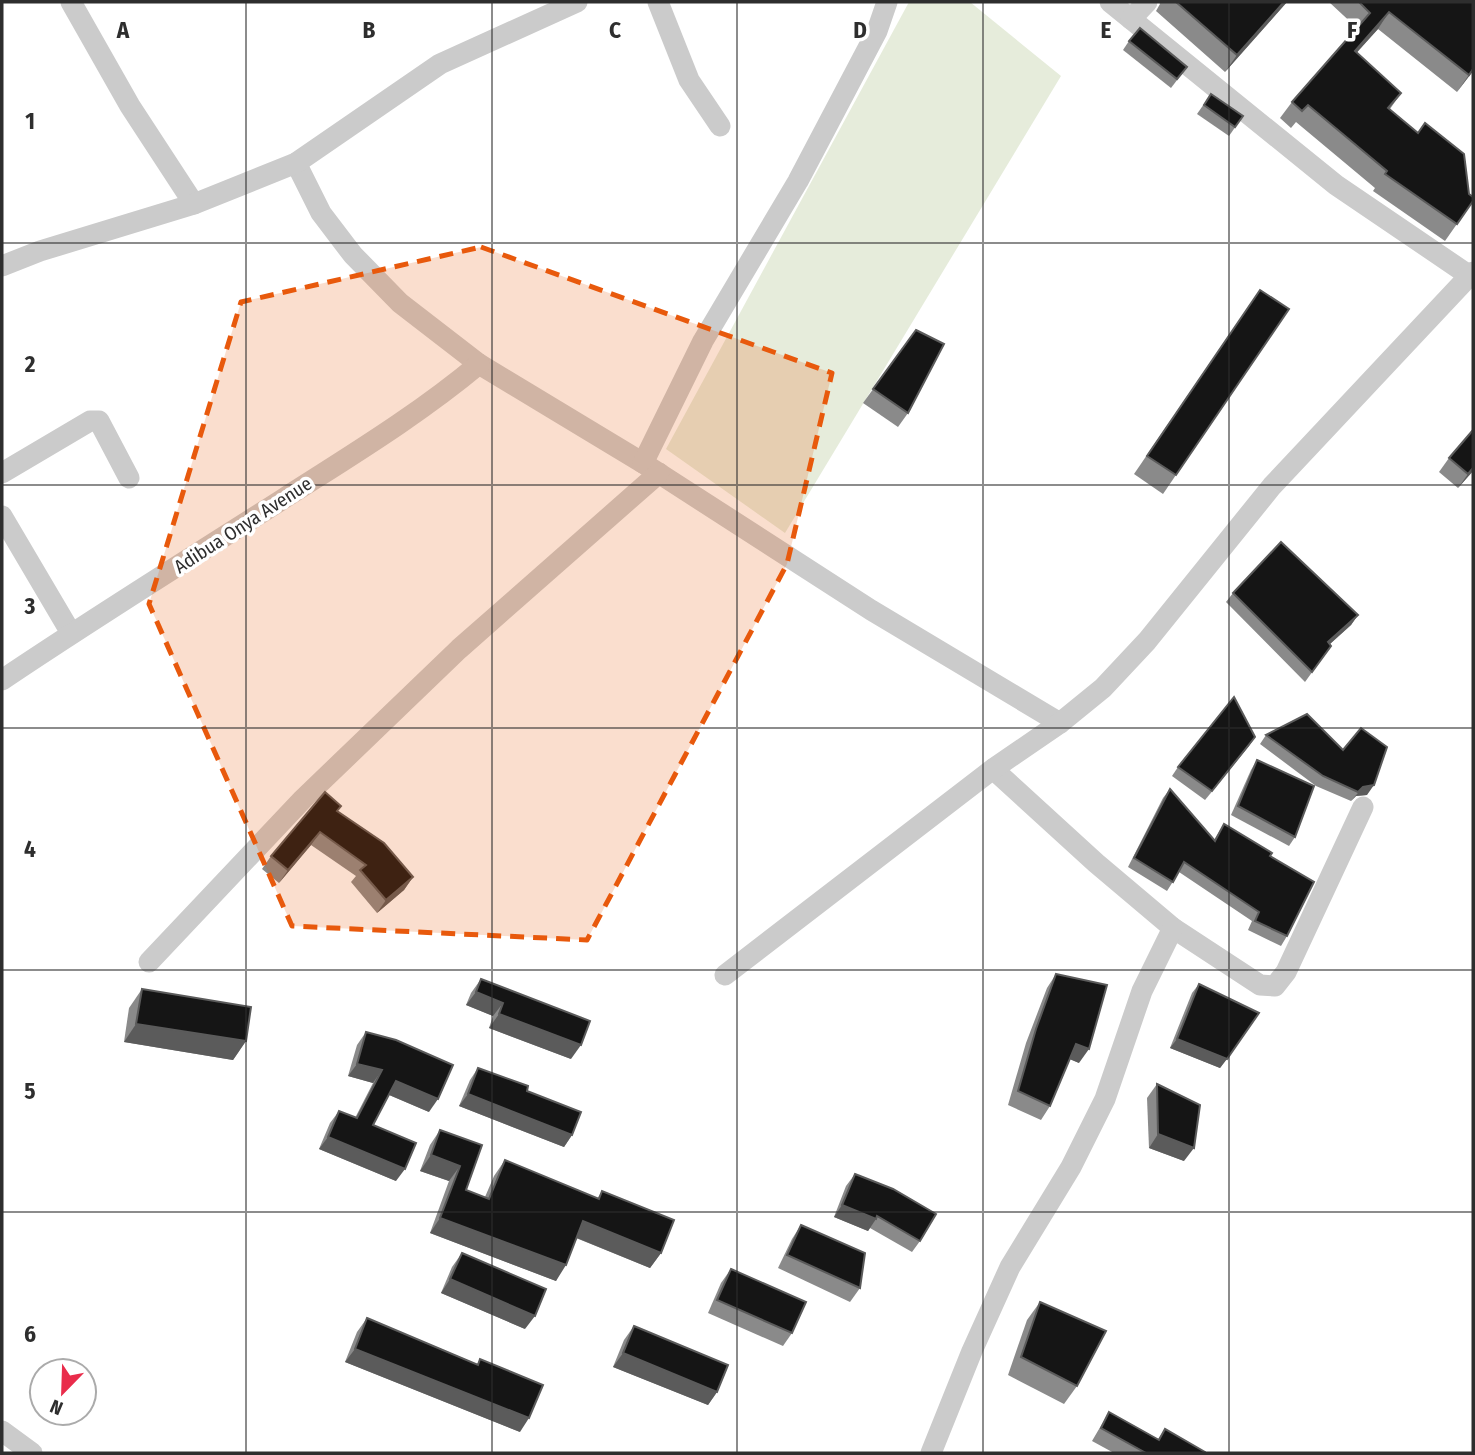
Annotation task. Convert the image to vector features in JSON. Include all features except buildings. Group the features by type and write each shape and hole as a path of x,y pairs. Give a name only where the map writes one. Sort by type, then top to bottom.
{"street":[{"path":"71,2 130,106 194,204"},
{"path":"2,265 194,204 296,163 440,64 577,2"},
{"path":"658,2 689,80 720,126"},
{"path":"149,962 303,799 651,468 703,341 798,181 877,31 887,2"},
{"path":"725,975 1103,688 1147,641 1272,486 1472,274 1336,185 1110,2"},
{"path":"1131,19 1147,2"},
{"path":"296,163 321,213 352,255 400,303 479,364 651,468 871,610 1060,723"},
{"name":"Adibua Onya Avenue","path":"2,680 387,433 439,397 479,364"},
{"path":"2,473 90,421 99,421 129,478"},
{"path":"2,516 71,634"},
{"path":"993,769 1096,863 1173,928 1260,985 1275,986 1286,972 1363,807"},
{"path":"931,1453 1010,1267 1071,1167 1105,1099 1142,992 1173,928"},
{"path":"2,1431 32,1453"}],"highlighted area":[{"path":"481,247 832,373 787,564 587,940 292,926 149,604 241,302"}],"green space":[{"path":"909,2 970,2 1061,76 785,533 666,449"}]}
